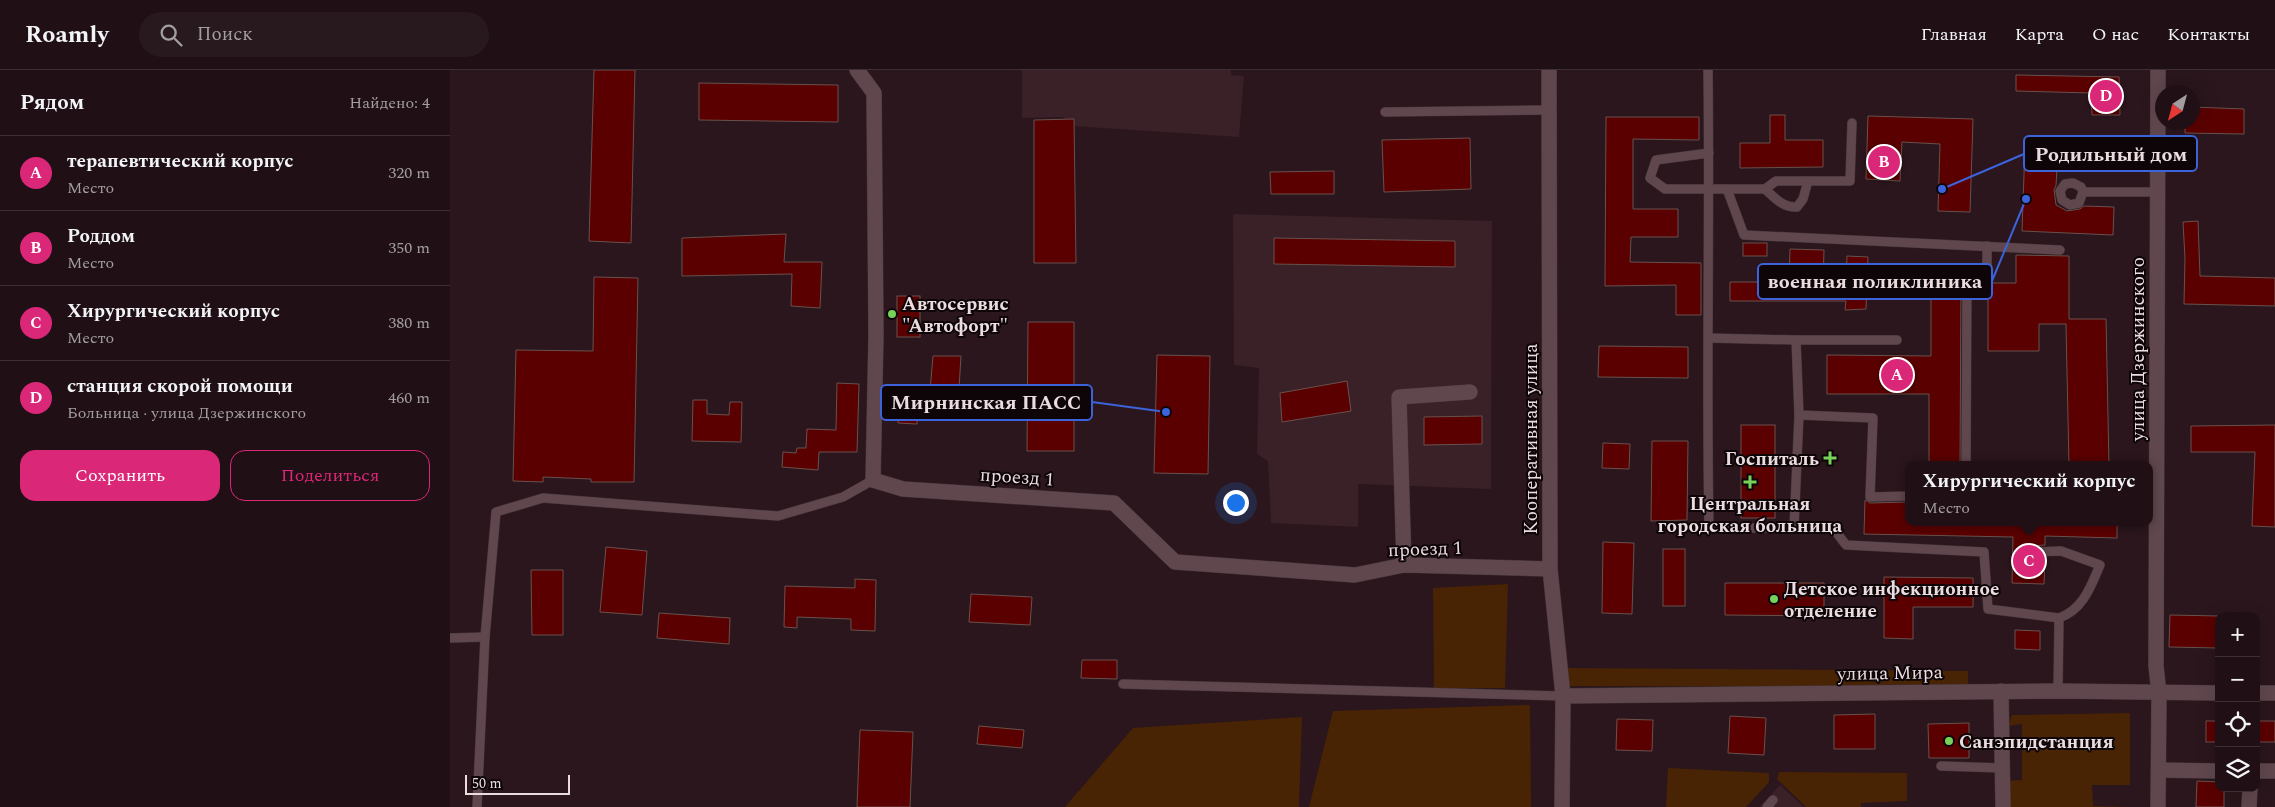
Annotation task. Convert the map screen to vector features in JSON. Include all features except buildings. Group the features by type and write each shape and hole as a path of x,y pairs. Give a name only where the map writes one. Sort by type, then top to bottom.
{"street":[{"path":"857,70 874,94 876,335 873,480"},
{"name":"Кооперативная улица","path":"1549,70 1550,569 1562,696 1562,807"},
{"name":"улица Дзержинского","path":"2158,70 2156,666 2159,693 2158,807"},
{"path":"1404,565 1399,398 1470,392"},
{"name":"проезд 1","path":"873,480 903,488 1114,503 1175,562 1355,575 1404,565 1550,569"},
{"name":"улица Мира","path":"1562,696 2058,690 2215,693"},
{"path":"2001,691 2003,807"},
{"path":"2260,693 2275,693"},
{"path":"2159,770 2215,770"},
{"path":"2260,771 2275,771"},
{"path":"2249,807 2250,792"}],"lane":[{"path":"1708,70 1710,189 1707,427 1709,528 1833,528 1846,545 1984,552 1988,609 2059,618 2070,615 2087,596 2100,565 2060,551 2033,552"},
{"path":"1385,112 1548,110"},
{"path":"1709,152 1656,160 1650,178 1665,189 1765,189 1776,182 1850,181 1852,123"},
{"path":"1765,189 1789,208 1797,207 1803,200 1808,181"},
{"path":"1728,189 1744,235 2060,250"},
{"path":"2083,192 2157,192"},
{"path":"1966,461 1967,274 1987,274 1987,246"},
{"path":"1709,338 1897,340"},
{"path":"1794,528 1799,415 1796,340"},
{"path":"1799,415 1873,418 1870,497 1905,496"},
{"path":"477,807 486,637 496,512 543,498 778,516 843,496 873,480"},
{"path":"2058,690 2059,618"},
{"path":"450,638 486,637"},
{"path":"1123,684 1562,696"},
{"path":"1941,766 2002,768"}],"shaded area":[{"path":"1022,70 1231,70 1231,75 1244,76 1239,137 1073,126 1066,124 1064,117 1022,118"},
{"path":"1233,214 1492,221 1491,489 1358,484 1358,527 1271,523 1268,461 1257,454 1259,368 1234,365"},
{"path":"1508,584 1505,688 1434,688 1433,588"},
{"path":"1559,668 1968,671 1968,687 1559,686"},
{"path":"1530,705 1531,807 1309,807 1333,711"},
{"path":"2130,713 2130,785 2092,785 2093,806 2132,807 2006,807 2006,781 2022,780 2022,724 2008,726 2012,715"},
{"path":"1302,717 1299,807 1065,807 1133,728"},
{"path":"1668,768 1769,773 1769,782 1746,807 1666,807"},
{"path":"1779,772 1907,773 1907,801 1861,803 1861,807 1806,807 1777,779"},
{"path":"1780,785 1804,807 1759,807"}],"place":[{"name":"станция скорой помощи","path":"2106,96"},
{"name":"Роддом","path":"1884,162"},
{"name":"Родильный дом","path":"1942,189"},
{"name":"военная поликлиника","path":"2026,199"},
{"name":"Автосервис \"Автофорт\"","path":"892,314"},
{"name":"терапевтический корпус","path":"1897,375"},
{"name":"Мирнинская ПАСС","path":"1166,412"},
{"name":"Госпиталь","path":"1830,458"},
{"name":"Центральная городская больница","path":"1750,482"},
{"name":"Хирургический корпус","path":"2029,561"},
{"name":"Детское инфекционное отделение","path":"1774,599"},
{"name":"Санэпидстанция","path":"1949,741"}]}
